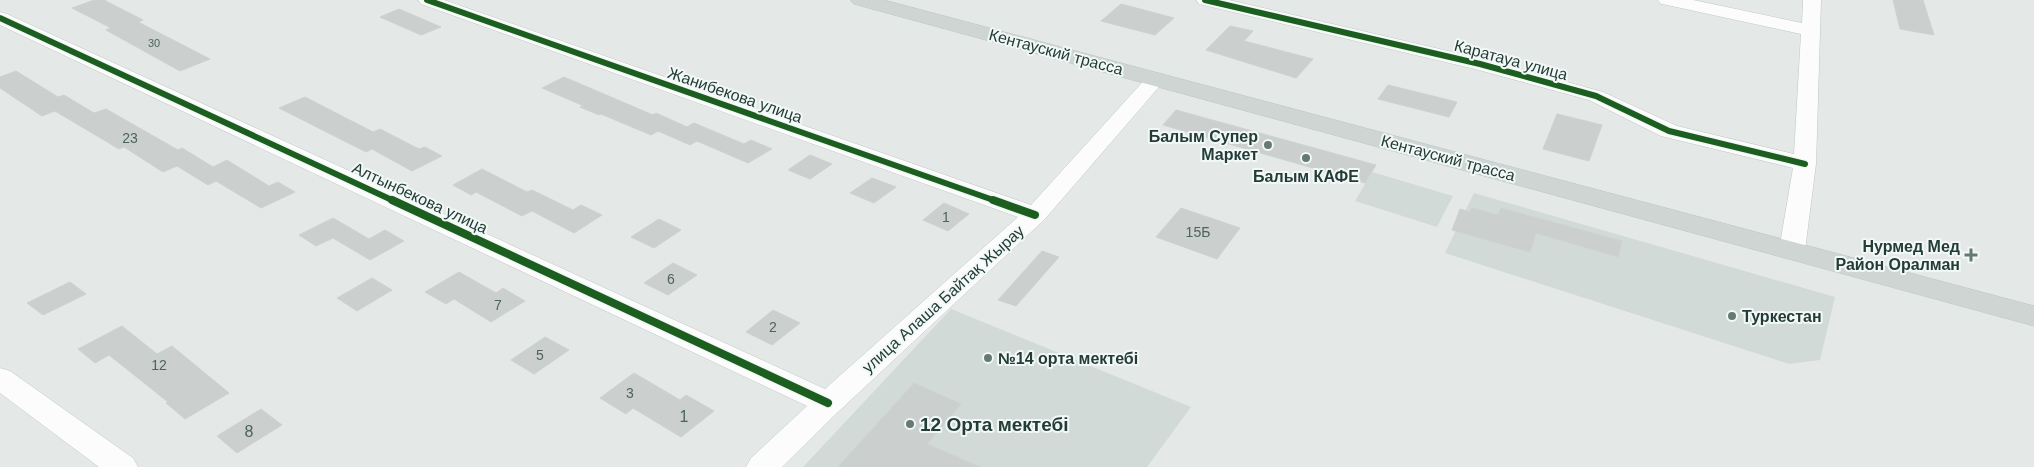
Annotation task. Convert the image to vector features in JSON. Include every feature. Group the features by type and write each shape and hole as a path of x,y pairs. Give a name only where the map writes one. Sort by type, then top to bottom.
{"main road":[{"name":"Кентауский трасса","path":"861,0 2034,316"}],"street":[{"name":"Жанибекова улица","path":"426,0 1035,215"},
{"name":"Каратауа улица","path":"1205,0 1480,64 1596,96 1669,131 1805,164"},
{"path":"1667,0 1810,30"},
{"path":"1792,250 1805,164 1812,0"},
{"name":"Алтынбекова улица","path":"0,18 828,403"},
{"name":"улица Алаша Байтақ Жырау","path":"762,467 828,403 1035,215 1155,80"},
{"path":"0,378 122,467"}],"shaded area":[{"path":"1372,172 1453,196 1437,227 1355,201"},
{"path":"1474,193 1835,297 1820,360 1789,364 1445,253"},
{"name":"№14 орта мектебі","path":"951,309 1191,407 1147,467 803,467"}],"building":[{"path":"94,0 104,0 143,20 138,22 210,59 180,71 106,30 111,28 72,8"},
{"path":"1893,0 1923,0 1934,35 1900,29"},
{"path":"1121,4 1174,18 1155,35 1101,21"},
{"path":"399,9 441,27 421,35 380,17"},
{"path":"1230,26 1253,31 1244,41 1313,59 1296,78 1206,50"},
{"path":"16,71 58,97 64,95 94,113 106,109 178,150 182,148 213,167 227,160 269,186 278,182 295,192 261,208 216,181 208,185 177,166 163,172 124,147 119,149 55,111 42,116 0,88 0,77"},
{"path":"564,77 653,115 656,113 687,127 694,123 744,144 751,140 772,149 748,163 697,141 690,145 658,131 651,135 580,107 584,106 542,88"},
{"path":"1388,85 1457,102 1449,117 1378,99"},
{"path":"305,97 373,132 380,129 419,149 425,147 442,156 412,171 372,149 366,152 279,108"},
{"name":"Балым Супер Маркет","path":"1176,110 1376,165 1365,183 1163,125"},
{"path":"1557,114 1602,125 1589,161 1543,149"},
{"path":"810,155 832,164 810,179 788,170"},
{"path":"482,169 527,192 532,190 573,210 581,205 602,215 574,233 532,211 522,216 476,192 471,195 453,185"},
{"path":"872,178 896,187 874,203 850,193"},
{"path":"944,203 969,214 948,231 923,220"},
{"path":"1181,208 1240,228 1217,259 1156,237"},
{"path":"1472,208 1498,215 1501,208 1622,241 1618,257 1536,233 1530,252 1452,230 1460,209 1470,212"},
{"path":"333,218 369,239 385,230 404,241 370,260 333,238 316,246 299,235"},
{"path":"659,219 681,230 654,248 631,237"},
{"path":"1042,251 1059,257 1016,306 998,300"},
{"path":"673,263 697,275 668,295 644,283"},
{"path":"459,272 496,293 503,288 525,301 491,322 454,299 446,304 425,292"},
{"path":"372,278 392,290 357,311 337,298"},
{"path":"70,282 86,294 43,315 27,303"},
{"path":"773,310 800,323 772,345 746,332"},
{"path":"122,326 157,354 172,346 229,393 185,419 166,403 168,402 109,355 95,363 78,349"},
{"path":"545,337 569,350 534,374 511,360"},
{"path":"634,373 680,400 686,395 714,411 681,437 633,408 626,414 600,398"},
{"name":"12 Орта мектебі","path":"914,383 961,404 927,444 980,467 838,467"},
{"path":"261,409 282,425 237,453 217,436"}],"cycle path":[{"path":"427,0 1035,215"},
{"path":"1205,0 1480,64 1596,96 1669,131 1805,164"},
{"path":"0,18 828,403"}],"place":[{"name":"Балым Супер Маркет","path":"1268,145"},
{"name":"Балым КАФЕ","path":"1306,158"},
{"name":"Нурмед Мед Район Оралман","path":"1971,255"},
{"name":"Туркестан","path":"1732,316"},
{"name":"№14 орта мектебі","path":"988,358"},
{"name":"12 Орта мектебі","path":"910,424"}]}
